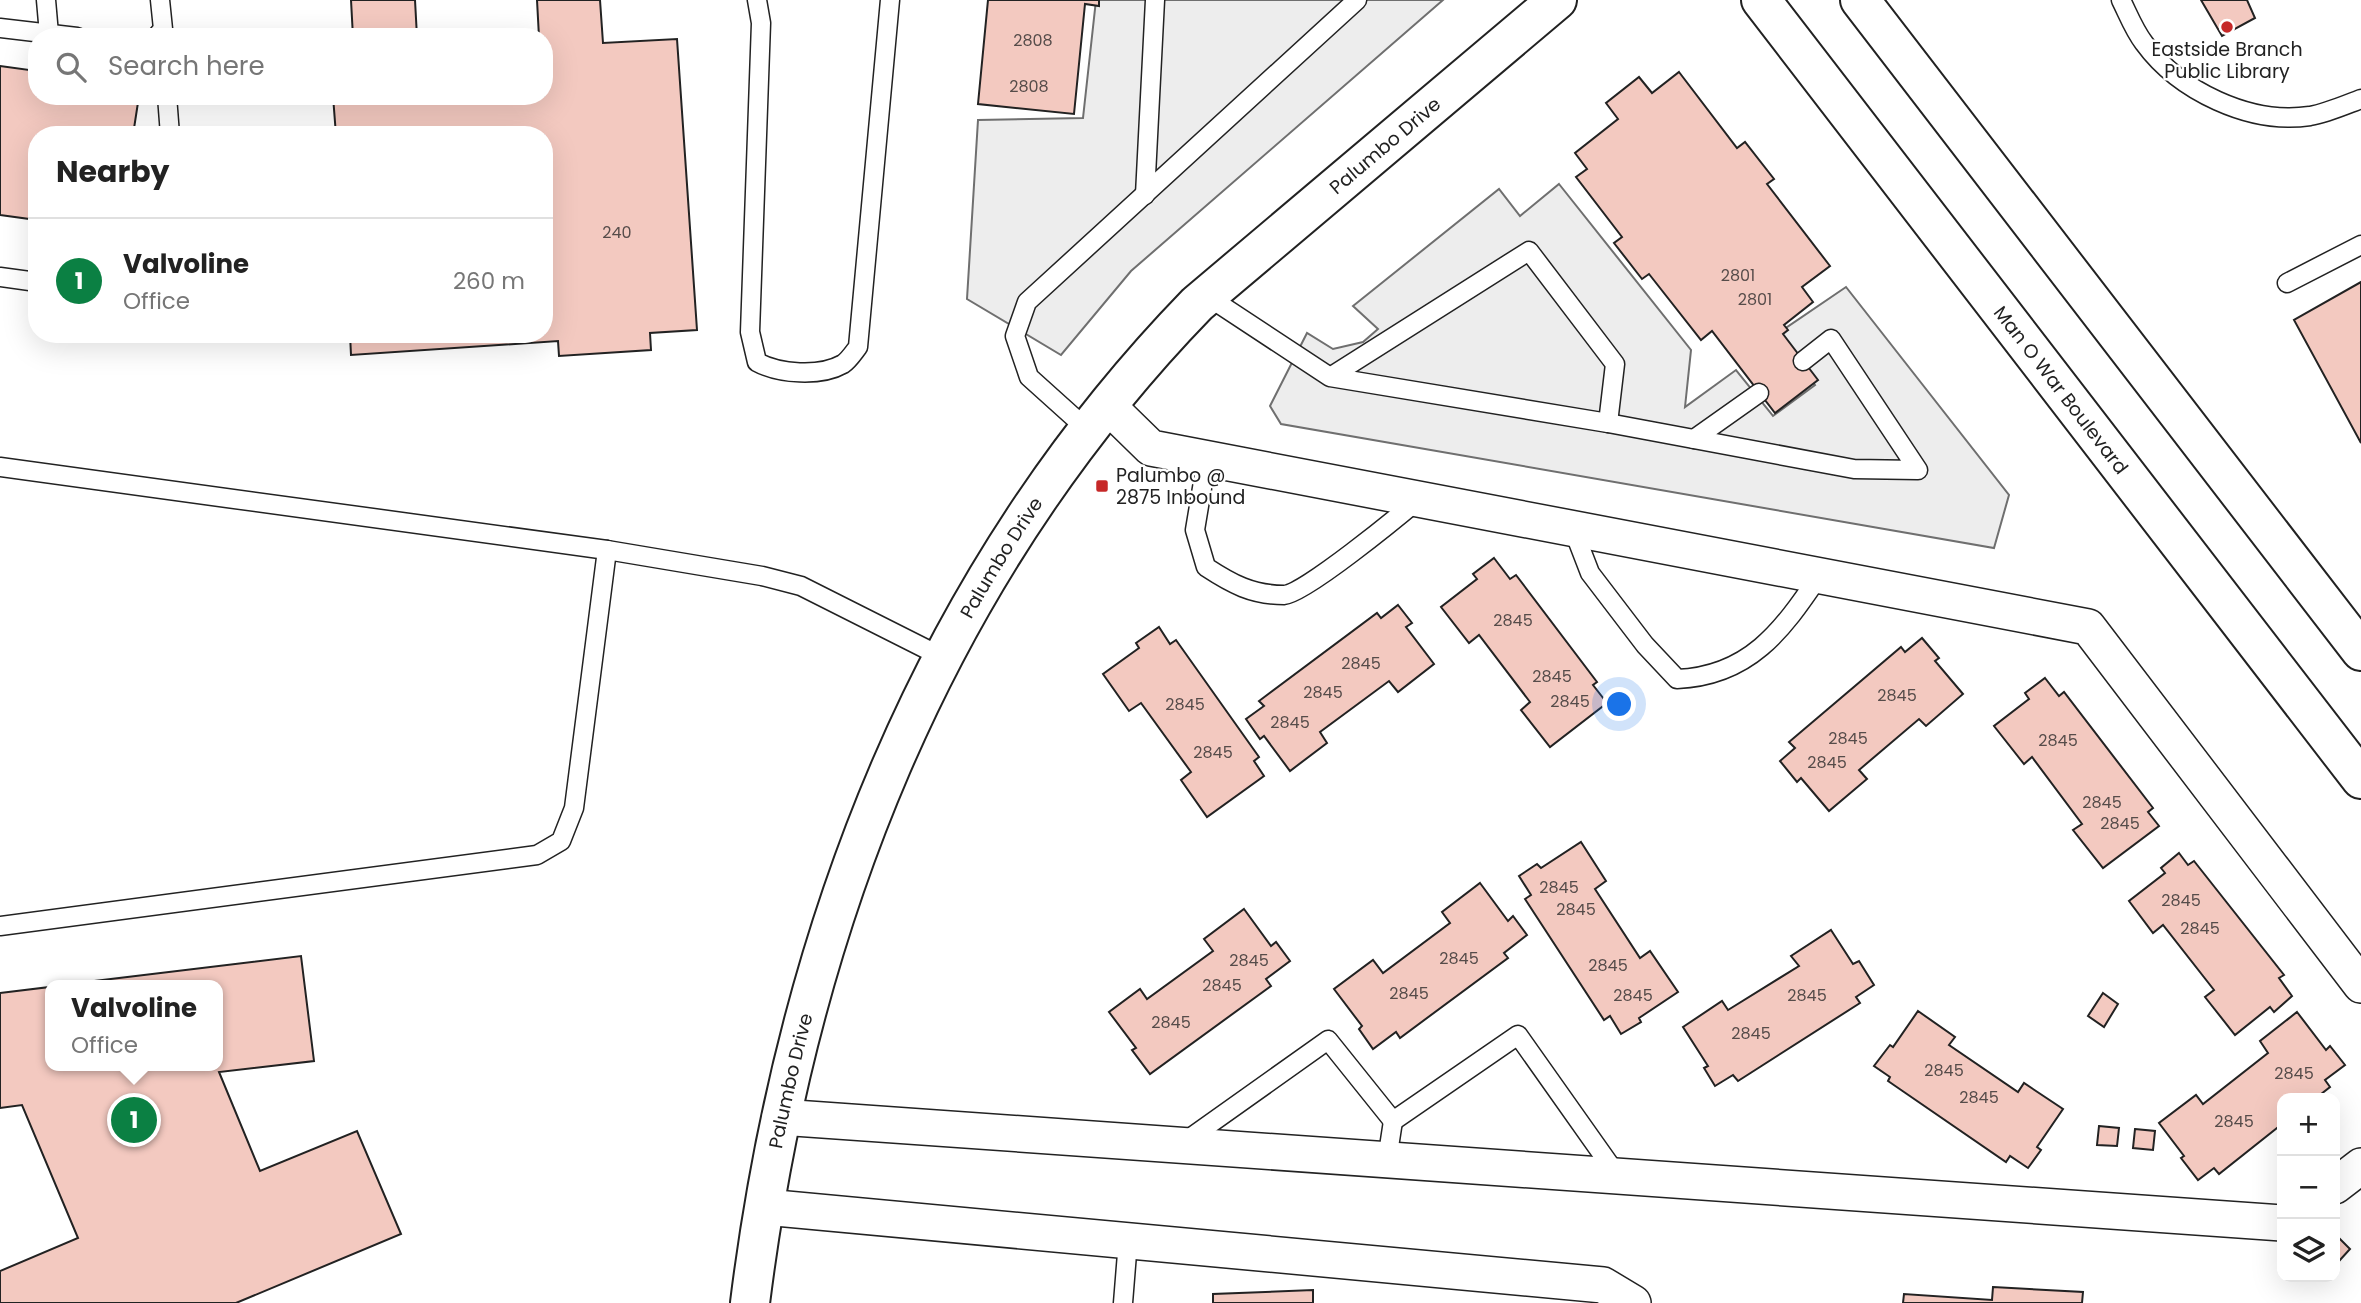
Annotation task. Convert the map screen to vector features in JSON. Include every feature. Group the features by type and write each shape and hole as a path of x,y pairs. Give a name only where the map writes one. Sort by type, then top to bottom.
{"main road":[{"name":"Palumbo Drive","path":"750,1303 780,1117 809,997 863,830 895,751 988,574 1099,418 1154,348 1207,296 1558,0"},
{"name":"Man O War Boulevard","path":"1761,0 2361,779"},
{"path":"1860,0 2361,651"}],"street":[{"path":"1099,418 1151,448 2088,627 2361,985"},
{"path":"780,1117 2277,1223"},
{"path":"2340,1182 2361,1166"},
{"path":"765,1207 1603,1285 1633,1303"}],"lane":[{"path":"46,0 48,28"},
{"path":"160,0 163,28"},
{"path":"757,0 761,23 750,332 757,362 764,366 772,370 825,371 846,363 858,347 890,0"},
{"path":"1144,195 1156,0"},
{"path":"1099,418 1029,377 1015,336 1027,302 1357,0"},
{"path":"2121,0 2143,42 2162,63 2209,97 2246,112 2278,117 2310,116 2361,99"},
{"path":"0,28 28,31"},
{"path":"168,105 169,126"},
{"path":"2287,284 2361,245"},
{"path":"1330,377 1529,251 1615,364 1608,423"},
{"path":"0,277 28,281"},
{"path":"1207,296 1330,377 1608,423 1854,470 1918,470 1831,339 1803,361"},
{"path":"1694,439 1759,393"},
{"path":"1206,458 1195,530 1206,567 1239,589 1287,595 1345,558 1419,499"},
{"path":"0,467 695,563 801,586 943,657"},
{"path":"1573,529 1590,573 1645,645 1677,679 1707,677 1752,656 1787,623 1819,576"},
{"path":"0,926 537,855 561,841 574,808 607,550"},
{"path":"1387,1160 1393,1121 1518,1035 1618,1176"},
{"path":"1180,1145 1328,1040 1393,1121"},
{"path":"1123,1303 1128,1241"}],"shaded area":[{"path":"1096,0 1443,0 1131,271 1061,355 967,299 978,120 1083,118"},
{"path":"1559,184 1691,350 1685,407 1736,370 1773,416 1815,385 1777,334 1846,287 2009,495 1994,548 1281,424 1270,406 1307,333 1333,349 1363,342 1378,329 1353,306 1499,189 1520,216"}],"building":[{"path":"351,0 415,0 417,28 353,28"},
{"path":"537,0 600,0 603,43 677,39 697,330 650,333 651,350 559,356 558,341 553,341 553,126 335,126 334,105 553,105 553,28 539,28"},
{"path":"988,0 1099,0 1099,6 1085,4 1074,114 978,104"},
{"name":"Eastside Branch Public Library","path":"2201,0 2247,0 2255,18 2222,36"},
{"path":"0,66 28,70 28,105 138,105 134,126 28,126 28,219 0,215"},
{"path":"1679,72 1737,148 1745,142 1774,179 1767,184 1830,266 1802,287 1813,302 1784,325 1788,330 1783,334 1818,380 1775,413 1712,331 1701,340 1649,274 1642,279 1614,243 1622,237 1576,177 1587,169 1575,153 1618,119 1606,103 1639,77 1652,93"},
{"path":"2361,282 2361,443 2294,320"},
{"path":"350,343 528,343 351,355"},
{"path":"1494,558 1510,579 1516,575 1597,682 1593,685 1607,703 1550,747 1521,710 1530,702 1479,635 1469,643 1441,607 1477,579 1473,574"},
{"path":"1398,605 1412,623 1406,627 1434,664 1398,692 1389,681 1320,732 1327,743 1290,771 1264,736 1260,739 1246,719 1264,706 1259,701 1377,613 1381,618"},
{"path":"1159,627 1170,644 1176,640 1259,757 1254,761 1264,776 1207,817 1181,780 1191,772 1141,703 1129,711 1103,674 1139,648 1136,643"},
{"path":"1922,638 1939,658 1935,661 1963,694 1926,726 1919,719 1859,770 1867,779 1829,811 1801,778 1797,782 1780,761 1795,748 1789,742 1901,647 1905,652"},
{"path":"2045,678 2059,696 2064,692 2153,808 2148,812 2159,826 2103,868 2073,830 2082,824 2032,757 2024,764 1994,726 2029,699 2025,693"},
{"path":"1581,842 1606,881 1595,889 1640,958 1650,951 1678,992 1639,1018 1641,1022 1621,1034 1610,1016 1604,1020 1525,899 1531,895 1519,876 1537,864 1541,868"},
{"path":"2179,853 2188,865 2194,861 2284,975 2279,978 2292,996 2274,1012 2270,1007 2235,1035 2205,997 2214,990 2163,925 2153,933 2129,901 2165,873 2161,868"},
{"path":"1480,883 1508,921 1513,916 1527,935 1504,953 1508,958 1400,1038 1396,1032 1373,1049 1359,1029 1362,1026 1334,989 1373,960 1383,973 1450,923 1442,912"},
{"path":"1244,909 1271,946 1276,942 1290,961 1266,979 1271,986 1150,1074 1132,1050 1136,1048 1109,1012 1140,989 1147,999 1213,951 1204,939"},
{"path":"1831,930 1853,964 1859,961 1874,985 1856,997 1860,1003 1738,1081 1733,1075 1715,1086 1704,1068 1708,1066 1683,1027 1722,1001 1728,1010 1799,966 1791,956"},
{"path":"301,956 314,1061 219,1072 260,1171 357,1131 401,1234 236,1303 0,1303 0,1271 78,1238 22,1105 0,1108 0,993 45,988 45,1071 223,1071 223,980 102,980"},
{"path":"2103,993 2118,1004 2104,1027 2088,1016"},
{"path":"1918,1011 1955,1037 1949,1045 2018,1092 2024,1083 2063,1109 2037,1147 2041,1150 2028,1168 2010,1156 2006,1162 1888,1081 1890,1077 1874,1066 1890,1045 1893,1047"},
{"path":"2297,1012 2326,1050 2330,1046 2345,1065 2325,1080 2330,1087 2322,1093 2277,1093 2277,1128 2219,1174 2214,1168 2198,1180 2159,1123 2196,1095 2203,1104 2268,1053 2260,1041"},
{"path":"2099,1126 2119,1128 2117,1146 2097,1145"},
{"path":"2135,1129 2155,1131 2153,1150 2133,1148"},
{"path":"2340,1239 2350,1249 2340,1260"},
{"path":"1993,1287 2083,1292 2082,1303 1903,1303 1904,1294 1992,1300"},
{"path":"1313,1290 1313,1303 1213,1303 1213,1294"}],"place":[{"name":"Eastside Branch Public Library","path":"2227,27"},
{"name":"Palumbo @ 2875 Inbound","path":"1102,486"},
{"name":"Valvoline","path":"134,1120"}]}
